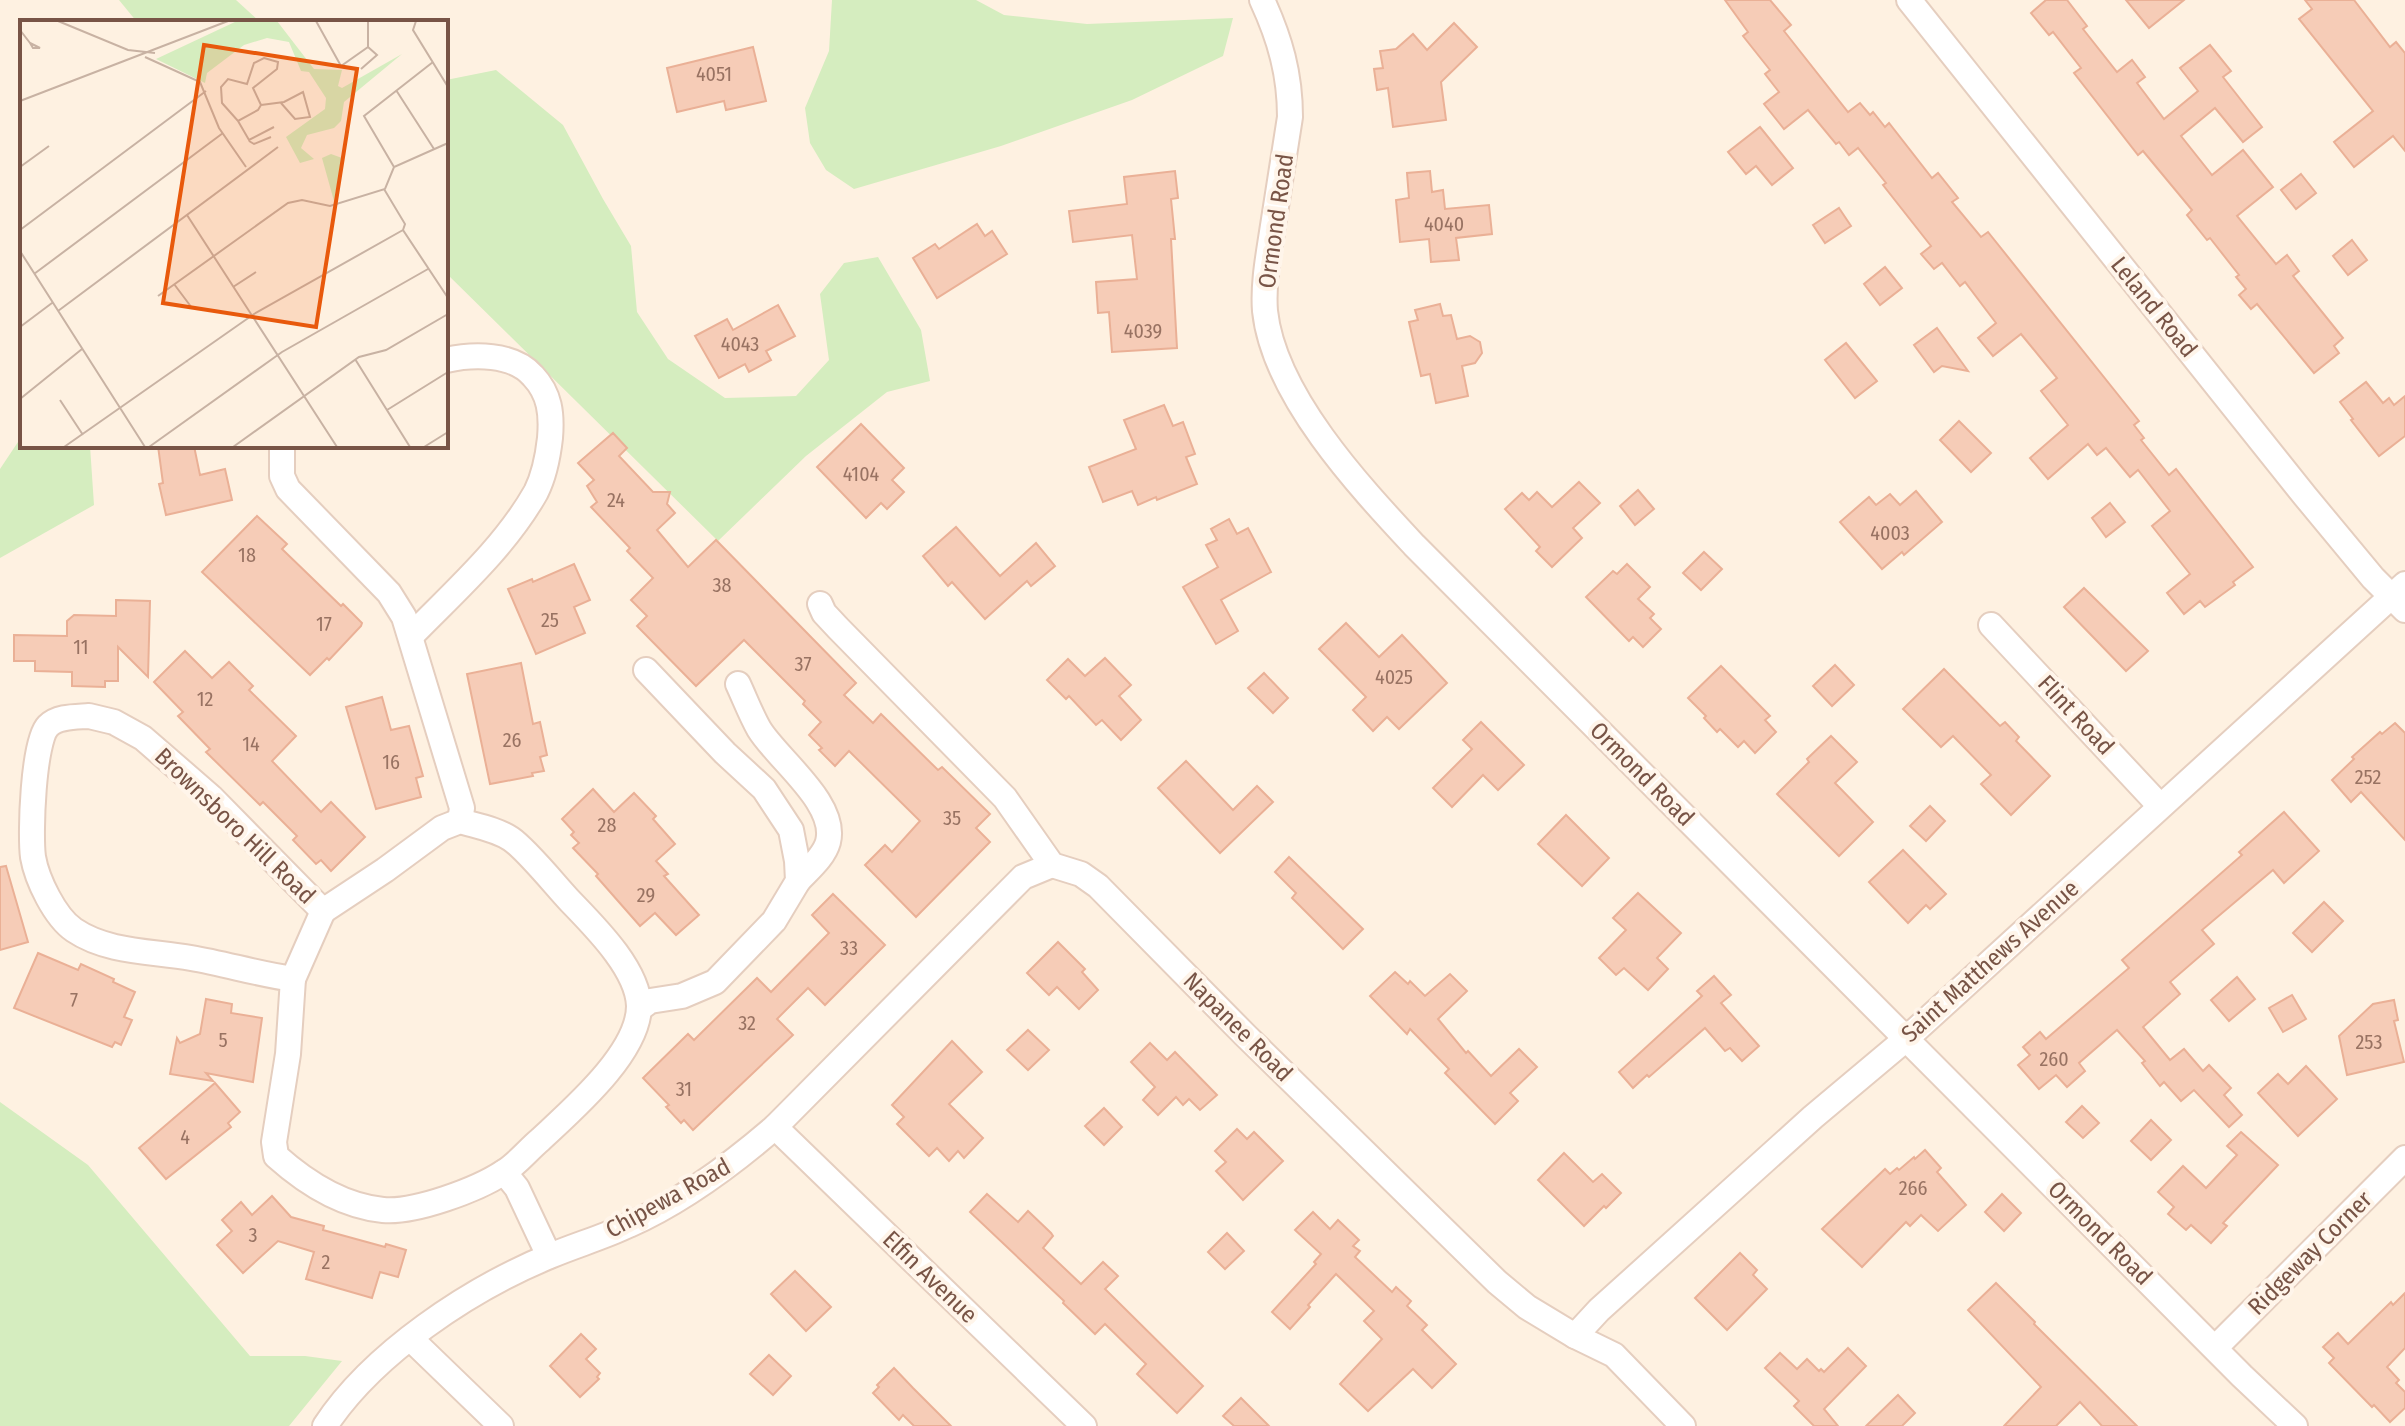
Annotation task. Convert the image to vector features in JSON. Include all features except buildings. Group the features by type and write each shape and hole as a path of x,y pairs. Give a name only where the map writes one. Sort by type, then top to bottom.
{"street":[{"name":"Ormond Road","path":"1262,0 1283,49 1290,95 1290,117 1266,277 1265,310 1271,338 1285,374 1316,430 1362,490 1414,545 2295,1426"},
{"name":"Leland Road","path":"1909,0 2305,496 2400,597"},
{"path":"411,636 456,592 504,537 537,490 548,455 550,406 542,386 528,370 503,359 478,355 448,360"},
{"path":"282,448 282,476 288,489 389,593 404,617 462,808 460,821 513,840 595,927 630,975 637,990 639,1009 631,1034 596,1088 504,1172 424,1207 384,1210 333,1195 294,1173 276,1156 274,1142 288,1054 293,979 323,911"},
{"name":"Saint Matthews Avenue","path":"1575,1336 1599,1310 1813,1117 1906,1039 2160,806 2400,597"},
{"path":"820,604 838,628 1005,798 1052,865"},
{"name":"Flint Road","path":"1991,625 2160,806"},
{"path":"646,670 764,789 791,830 798,881"},
{"path":"639,1009 650,1001 695,993 715,982 774,921 798,881 822,854 828,840 827,823 816,796 760,730 738,684"},
{"name":"Brownsboro Hill Road","path":"293,979 258,974 206,960 112,946 71,929 58,916 33,858 34,769 47,726 70,717 89,716 114,722 143,738 211,797 323,911 442,828 460,821"},
{"name":"Chipewa Road","path":"325,1426 370,1372 478,1291 549,1256 631,1225 733,1163 775,1127 1023,877 1052,865"},
{"name":"Napanee Road","path":"1052,865 1081,874 1098,886 1333,1123 1497,1282 1527,1307 1614,1355 1683,1426"},
{"name":"Elfin Avenue","path":"775,1127 1084,1426"},
{"name":"Ridgeway Corner","path":"2215,1348 2405,1158"},
{"path":"504,1172 517,1188 549,1256"},
{"path":"411,1339 501,1426"}],"green space":[{"path":"119,0 236,0 258,20 135,20"},
{"path":"832,0 976,0 1004,15 1087,24 1233,18 1223,56 1132,100 1001,146 854,189 826,170 810,143 805,108 829,51"},
{"path":"496,70 563,125 631,246 637,312 668,359 725,398 796,396 829,360 820,294 844,263 878,257 921,330 930,381 887,392 806,456 718,541 448,275 448,80"},
{"path":"20,439 20,448 90,448 94,505 0,558 0,469"},
{"path":"0,1102 88,1165 250,1356 305,1356 342,1361 289,1426 0,1426"}]}
